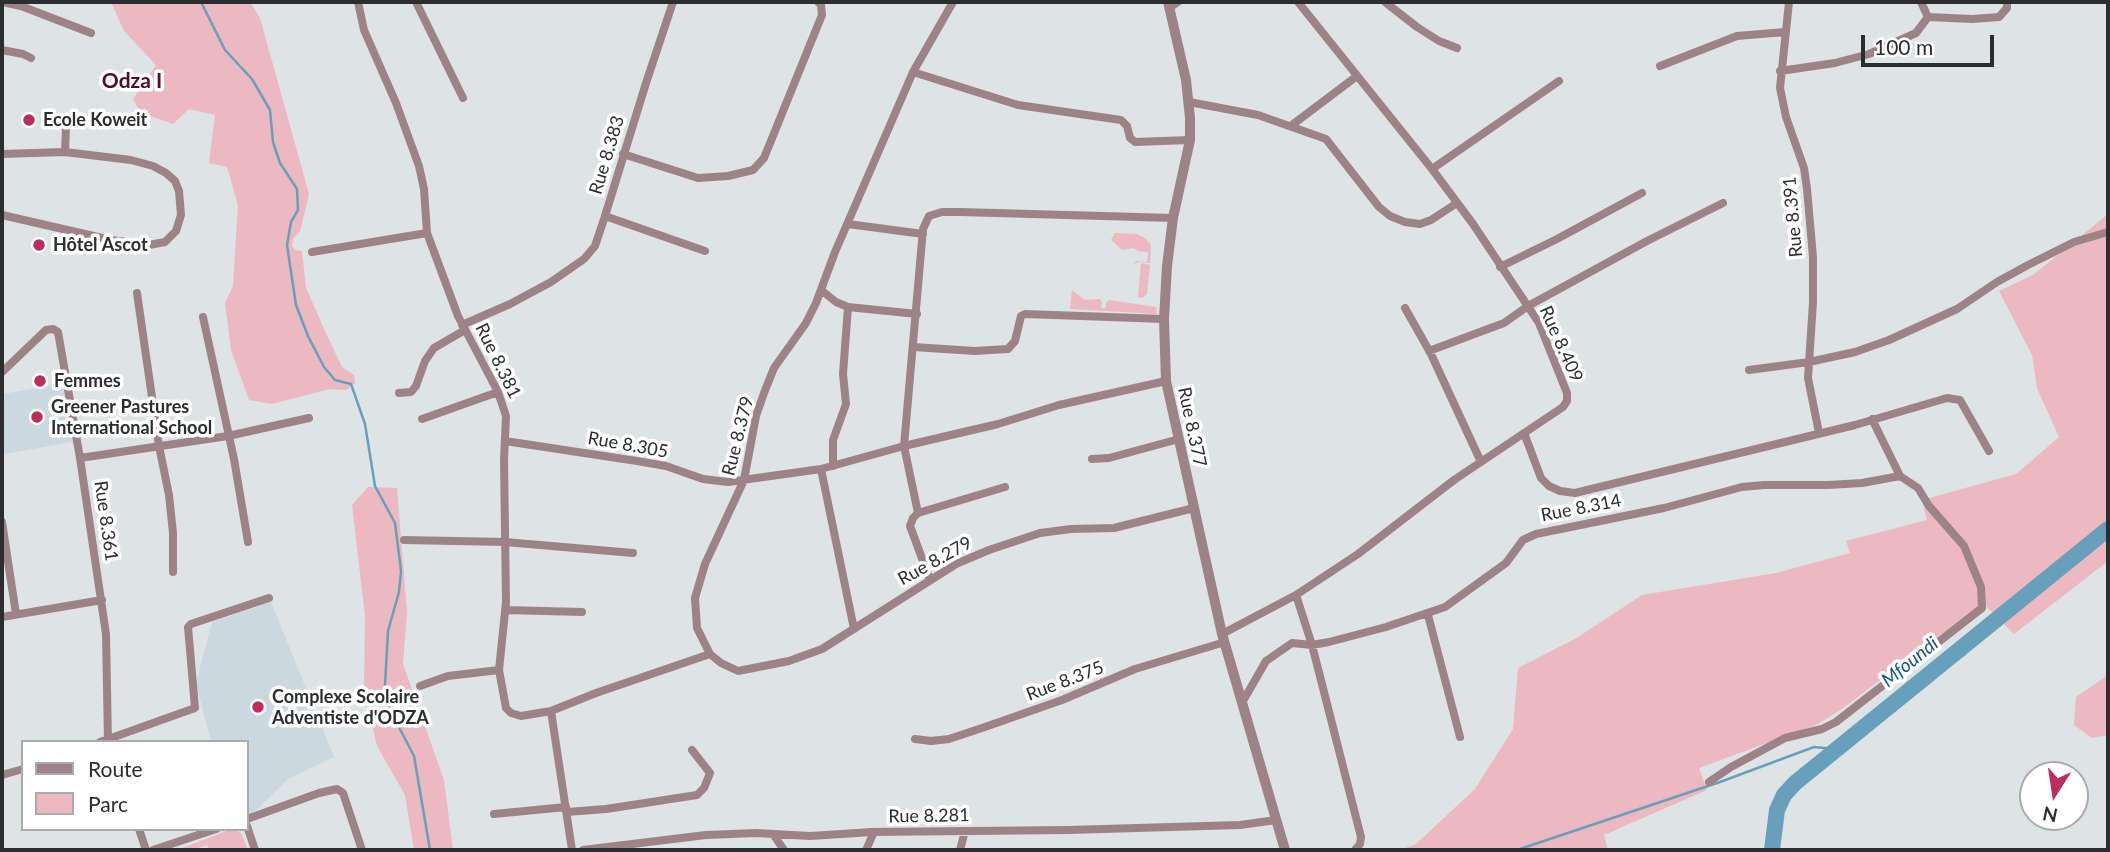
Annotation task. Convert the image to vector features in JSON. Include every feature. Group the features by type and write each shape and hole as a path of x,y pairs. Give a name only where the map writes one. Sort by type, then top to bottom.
{"street":[{"path":"2,2 21,6 91,33"},
{"name":"Rue 8.381","path":"358,2 364,30 396,103 419,166 424,189 427,233 464,327 498,392 506,416 505,610 499,670"},
{"path":"416,2 463,98"},
{"name":"Rue 8.383","path":"673,2 605,216 705,251"},
{"path":"623,154 698,178 728,176 753,170 764,158 822,15 818,2"},
{"name":"Rue 8.379","path":"710,654 697,628 695,598 705,564 744,480 757,416 769,381 774,368 806,323 913,72 953,2"},
{"name":"Rue 8.409","path":"1224,638 1358,554 1423,503 1563,407 1567,401 1567,393 1543,331 1528,306 1432,169 1297,2"},
{"path":"1385,2 1417,27 1439,41 1457,48"},
{"name":"Rue 8.391","path":"1789,2 1780,71 1783,104 1804,168 1807,189 1813,268 1810,388 1819,433"},
{"path":"1921,2 1928,16"},
{"path":"1928,16 1951,19 1999,17 2007,8 2007,2"},
{"name":"Rue 8.377","path":"1172,4 1189,102 1190,140 1173,218 1167,266 1164,319 1166,381 1224,638 1285,850"},
{"path":"1780,71 1835,63 1868,54 1916,33 1928,16"},
{"path":"1660,65 1737,36 1785,33"},
{"path":"2,50 32,58"},
{"path":"913,72 1018,105 1121,120 1135,142 1190,140"},
{"path":"1292,125 1357,76"},
{"path":"1432,169 1559,81"},
{"path":"1189,102 1223,107 1292,125 1326,139 1379,207 1390,216 1405,222 1420,224 1431,220 1457,202"},
{"path":"65,152 66,127"},
{"path":"2,154 65,152 141,162 166,173 175,181 179,191 181,215 176,230 165,242 149,245 131,244 2,215"},
{"path":"1500,267 1557,240 1642,193"},
{"path":"1429,351 1504,323 1528,306 1723,203"},
{"path":"918,513 904,446 923,234 929,216 942,212 1173,218"},
{"path":"399,393 411,392 416,386 425,361 434,348 464,327 551,282 584,259 595,246 605,216"},
{"path":"848,224 923,234"},
{"path":"1749,370 1809,362 1855,352 1916,329 1957,309 2028,265 2074,242 2108,232"},
{"path":"312,252 427,233"},
{"path":"821,290 836,302 848,307 917,314"},
{"path":"137,293 173,533 173,572"},
{"path":"833,466 833,440 846,404 843,374 848,307"},
{"path":"1405,308 1429,351 1481,462"},
{"path":"913,347 975,351 1008,349 1015,341 1021,316 1025,314 1164,319"},
{"path":"203,317 229,436 248,542"},
{"path":"2,372 46,330 53,328 58,332 80,458"},
{"name":"Rue 8.305","path":"505,441 666,466 703,479 728,482 821,469 998,424 1059,405 1166,381"},
{"path":"422,419 498,392"},
{"path":"1524,433 1541,478 1560,491 1575,492 1819,433 1947,398 1960,400 1989,452"},
{"name":"Rue 8.361","path":"105,740 106,634 80,458 229,436 309,418"},
{"path":"1709,782 1731,766 1785,738 1822,729 1836,722 1982,608 1981,587 1964,546 1929,506 1918,488 1899,476 1872,419"},
{"path":"1092,459 1109,458 1179,439"},
{"path":"821,469 854,629"},
{"name":"Rue 8.314","path":"1243,701 1266,661 1292,643 1312,645 1428,615 1473,588 1506,563 1523,540 1536,534 1664,508 1742,487 1862,483 1899,476"},
{"path":"930,579 909,526 910,522 918,513 1005,486"},
{"name":"Rue 8.279","path":"710,654 731,669 747,670 813,653 956,564 1040,533 1071,528 1114,528 1194,508"},
{"path":"2,522 16,614"},
{"path":"404,540 505,542 633,553"},
{"path":"1296,595 1312,645 1361,837 1355,850"},
{"path":"108,740 195,708 188,627 269,598"},
{"path":"2,617 102,600"},
{"path":"505,610 582,612"},
{"path":"1428,615 1460,737"},
{"name":"Rue 8.375","path":"915,739 931,741 949,738 985,727 1224,638"},
{"path":"420,686 448,676 499,670 506,708 521,716 551,711 710,654"},
{"path":"551,711 572,850"},
{"path":"494,814 606,809 697,795 704,788 710,773 692,750"},
{"path":"2,775 21,770"},
{"path":"248,819 337,789 343,793 362,850"},
{"name":"Rue 8.281","path":"583,850 620,849 706,835 810,836 874,832 1240,825 1276,820"},
{"path":"248,829 256,850"},
{"path":"140,831 146,850"},
{"path":"153,850 210,831"},
{"path":"960,850 965,831"},
{"path":"866,850 874,832"},
{"path":"773,834 784,850"}],"shaded area":[{"name":"Greener Pastures International School","path":"67,383 77,441 5,454 2,442 2,394"},
{"name":"Complexe Scolaire Adventiste d'ODZA","path":"271,602 334,757 288,779 250,816 248,740 212,740 196,683 212,622"}],"green space":[{"path":"111,2 250,2 260,18 309,194 300,231 293,239 292,246 295,250 302,251 306,288 342,367 354,375 355,383 346,390 330,389 272,404 249,400 231,350 225,303 233,286 238,205 227,167 209,163 215,115 189,109 173,124 141,113 133,99 156,65 124,31"},
{"path":"2108,214 2108,561 2014,634 1983,603 1839,711 1816,725 1699,768 1707,790 1604,835 1608,850 1400,850 1416,844 1475,789 1513,729 1518,668 1575,639 1642,595 1776,573 1850,553 1846,541 1927,520 1922,500 2016,474 2059,437 2037,388 2032,355 1999,291 2033,275"},
{"path":"1115,233 1137,234 1145,238 1151,245 1150,263 1133,264 1137,261 1147,262 1148,252 1134,248 1122,250 1111,240"},
{"path":"1141,263 1150,265 1147,294 1142,298 1138,297"},
{"path":"1072,290 1085,300 1100,299 1103,309 1109,300 1156,307 1157,314 1070,309"},
{"path":"368,487 397,488 407,612 403,664 444,780 453,850 414,850 405,795 377,746 364,691 365,616 352,505"},
{"path":"2108,675 2108,735 2092,738 2074,725 2076,697"},
{"path":"227,831 236,831 241,833 248,850 209,850 207,845 192,850 177,850"}],"waterway":[{"path":"201,2 225,50 252,79 270,110 273,142 280,163 297,189 298,210 291,222 287,245 296,305 324,367 335,380 351,384 365,424 375,486 395,523 401,571 399,592 388,631 385,685 389,708 414,756 430,850"},
{"name":"Mfoundi","path":"1772,850 1777,810 1784,795 1795,783 2108,529"},
{"path":"1517,850 1720,782 1814,747 1836,749"}],"place":[{"name":"Ecole Koweit","path":"29,120"},
{"name":"Hôtel Ascot","path":"39,245"},
{"name":"Femmes","path":"40,381"},
{"name":"Greener Pastures International School","path":"37,417"},
{"name":"Complexe Scolaire Adventiste d'ODZA","path":"258,707"}],"district":[{"name":"Odza I","path":"132,81"}]}
